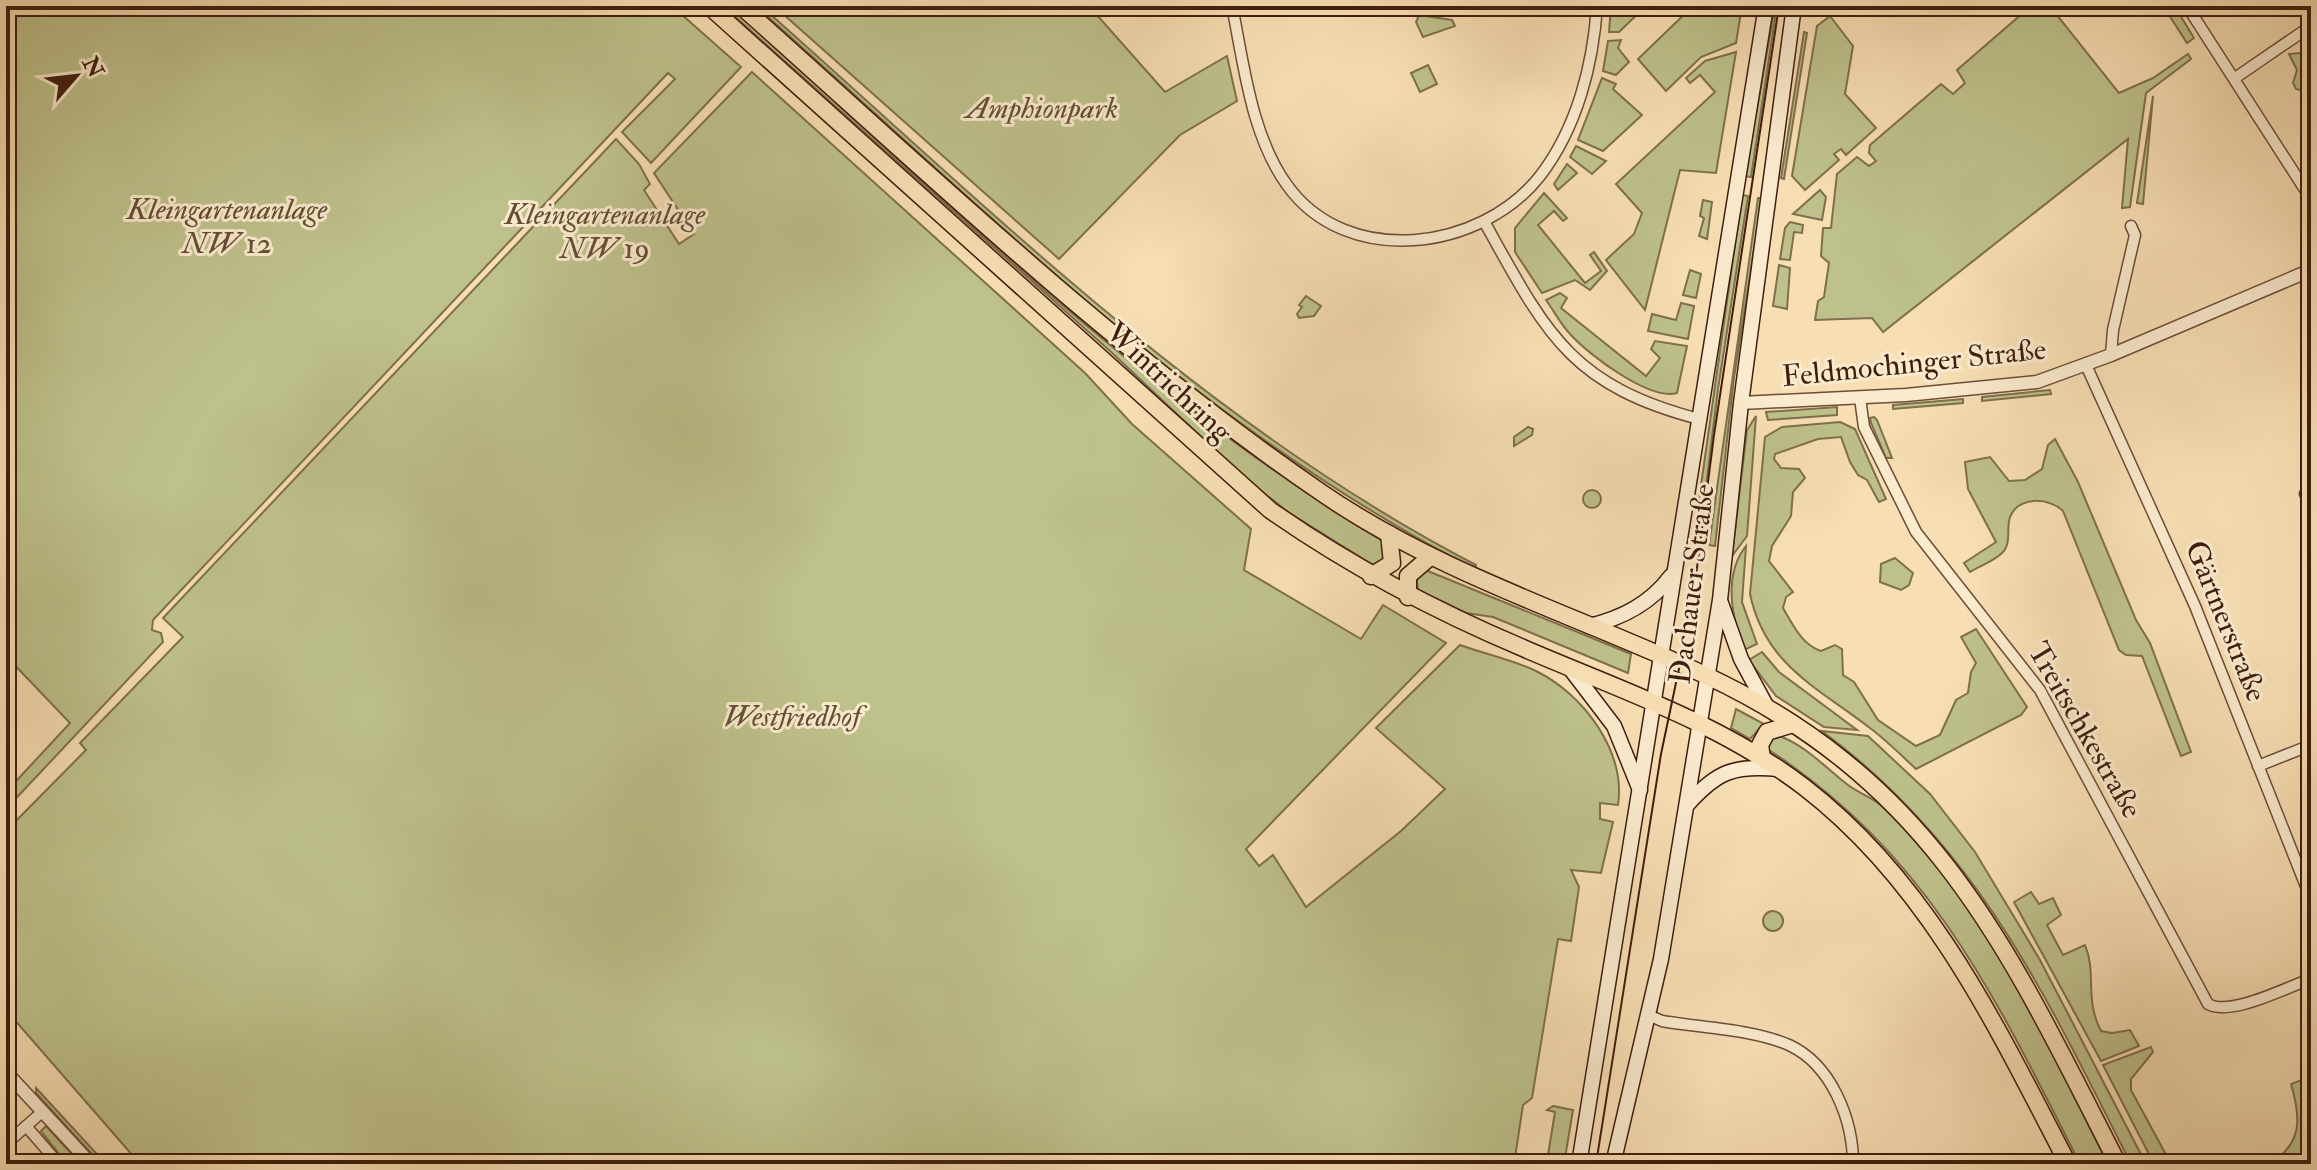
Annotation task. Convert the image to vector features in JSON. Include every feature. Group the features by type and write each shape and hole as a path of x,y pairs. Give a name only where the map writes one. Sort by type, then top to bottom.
{"main road":[{"name":"Wintrichring","path":"709,6 1041,302 1237,483 1320,545 1408,597 1700,722 1779,769 1864,841 1923,909 1993,1021 2068,1164"},
{"name":"Wintrichring","path":"741,6 1151,367 1326,496 1430,557 1707,676 1793,724 1870,783 1904,815 1961,882 1988,920 2043,1016 2118,1164"},
{"name":"Dachauer Straße","path":"1579,1164 1766,6"},
{"name":"Dachauer Straße","path":"1613,1164 1648,1015 1720,600 1741,403 1794,6"},
{"path":"1371,576 1392,563 1389,534"},
{"path":"1408,597 1408,576 1430,557"},
{"path":"1589,626 1636,609 1661,589 1673,573"},
{"path":"1720,600 1741,659 1768,709"},
{"path":"1569,667 1614,726 1641,794"},
{"path":"1762,758 1760,745 1767,732 1793,724"},
{"path":"1686,805 1724,772 1740,768 1779,769"}],"street":[{"path":"1232,6 1246,79 1271,158 1287,186 1308,209 1335,226 1362,237 1394,242 1430,238 1485,223 1538,179 1563,138 1590,67 1597,6"},
{"path":"2187,6 2311,199"},
{"path":"2235,78 2311,26"},
{"path":"1485,223 1542,322 1577,360 1609,386 1699,419"},
{"path":"2111,355 2113,330 2135,235 2131,226"},
{"name":"Feldmochinger Straße","path":"1741,403 1860,398 2037,382 2111,355 2311,270"},
{"name":"Gärtnerstraße","path":"2086,365 2173,555 2311,899"},
{"name":"Treitschkestraße","path":"1860,398 1864,427 1916,532 2040,690 2204,999 2216,1009 2238,1005 2311,979"},
{"path":"2258,766 2311,745"},
{"path":"1648,1015 1662,1021 1776,1041 1804,1055 1819,1068 1841,1104 1853,1144 1853,1164"},
{"path":"6,1072 91,1164"},
{"path":"6,1144 42,1112"},
{"path":"26,1126 59,1164"}],"green space":[{"name":"Kleingartenanlage NW 12","path":"6,6 672,6 741,67 651,163 622,132 675,79 668,73 153,620 152,630 161,633 163,642 6,809 6,792 70,723 6,656"},
{"path":"723,6 729,6 965,220 1126,358 1295,485 1384,542 1389,554 1373,565 1288,512 1246,479 1110,351"},
{"name":"Amphionpark","path":"774,6 1089,6 1165,92 1227,56 1237,101 1180,135 1059,259"},
{"path":"1611,6 1646,6 1619,32 1609,32"},
{"path":"1693,6 1742,6 1736,43 1701,57 1666,91 1638,59"},
{"path":"1777,6 1751,177 1745,176"},
{"path":"2031,6 2067,6 2057,15 2119,93 2153,78 2188,54 2191,59 2146,93 2130,207 2122,208 2128,139 1883,332 1872,318 1815,320 1818,301 1824,297 1829,263 1821,256 1823,228 1831,228 1837,174 1857,157 1869,166 1876,161 1869,153 1870,145 1941,84 1953,94 1965,83 1957,70"},
{"path":"2175,7 2194,38 2187,43 2169,15"},
{"path":"770,14 1021,239 1194,382 1284,448 1378,510 1476,565 1475,569 1377,514 1282,453 1192,386 1019,243 768,17"},
{"path":"1419,15 1452,20 1455,26 1423,37 1416,22"},
{"path":"1830,16 1853,46 1845,94 1876,128 1846,155 1841,149 1834,154 1839,160 1805,190 1792,176 1817,26"},
{"path":"1804,32 1807,33 1784,179 1781,178"},
{"path":"1621,40 1618,48 1629,62 1616,75 1603,71 1608,41"},
{"path":"1736,52 1716,173 1680,170 1645,310 1606,260 1634,234 1642,213 1616,184 1715,92 1700,75 1690,83 1686,78 1705,61"},
{"path":"2311,52 2311,117 2306,105 2308,92 2296,89 2293,83 2297,70 2289,54"},
{"path":"1428,65 1437,84 1420,92 1411,73"},
{"name":"Westfriedhof","path":"752,72 1085,373 1132,424 1251,529 1244,570 1361,639 1383,605 1446,643 1246,849 1259,866 1273,855 1306,907 1401,831 1445,789 1376,728 1460,645 1536,671 1570,694 1598,726 1615,765 1619,785 1618,805 1600,803 1600,819 1613,822 1601,873 1571,870 1579,887 1571,941 1558,939 1532,1098 1523,1105 1514,1164 140,1164 6,1010 6,831 86,750 80,743 183,637 163,618 616,139 639,164 650,184 644,190 679,244 694,234 654,173"},
{"path":"1602,78 1616,84 1613,89 1642,115 1603,151 1578,140"},
{"path":"2153,96 2143,204 2137,203"},
{"path":"1576,146 1606,161 1592,174 1570,157"},
{"path":"1567,164 1577,173 1558,190 1554,184"},
{"path":"1820,190 1826,197 1822,220 1793,214"},
{"path":"1544,193 1567,218 1563,221 1554,211 1538,225 1585,283 1601,271 1590,255 1594,252 1607,271 1590,290 1575,280 1542,293 1515,252 1515,228"},
{"path":"1742,195 1748,196 1718,389 1700,536 1694,535"},
{"path":"1758,198 1762,198 1734,378 1715,546 1709,545"},
{"path":"1703,200 1712,202 1707,239 1699,236 1704,218 1700,216"},
{"path":"1790,222 1803,225 1802,233 1794,232 1790,260 1780,259 1785,228"},
{"path":"1779,265 1790,268 1787,309 1773,306"},
{"path":"1690,270 1701,274 1696,298 1683,295"},
{"path":"1560,293 1567,298 1561,308 1646,376 1660,358 1651,349 1655,341 1687,346 1677,393 1665,394 1636,383 1591,354 1567,331 1546,300"},
{"path":"1306,296 1321,306 1314,316 1299,318 1297,314 1302,307 1299,305"},
{"path":"1681,303 1694,306 1688,339 1648,331 1652,314 1676,320"},
{"path":"2050,390 2051,394 1982,401 1982,397"},
{"path":"1963,399 1963,403 1893,409 1893,405"},
{"path":"1837,407 1837,415 1768,420 1766,412"},
{"path":"1756,416 1747,536 1732,556 1747,430"},
{"path":"1874,417 1892,458 1886,458 1871,423 1870,418"},
{"path":"1840,422 1855,429 1886,499 1879,502 1867,480 1858,475 1841,437 1818,439 1775,454 1774,459 1781,468 1799,469 1805,478 1793,492 1791,516 1772,546 1769,561 1793,592 1786,597 1783,608 1794,627 1814,648 1821,651 1835,645 1842,649 1843,675 1854,682 1878,720 1916,746 1940,735 1956,700 1968,693 1971,672 1976,663 1961,637 1976,629 2027,707 2021,715 1916,769 1781,657 1757,618 1750,594 1765,437 1782,427"},
{"path":"1528,427 1533,429 1532,435 1514,446 1514,437"},
{"path":"2055,439 2078,482 2136,620 2150,643 2191,752 2181,756 2142,656 2126,655 2119,650 2063,511 2043,501 2020,505 2010,517 2007,545 2002,553 1970,572 1964,563 1996,542 1968,489 1965,462 1990,457 2009,481 2025,480 2042,469 2048,445"},
{"path":"1592,490 1601,499 1592,508 1583,499"},
{"path":"1746,546 1742,602 1757,644 1744,650 1733,611 1732,583 1734,570"},
{"path":"1895,558 1913,573 1909,585 1901,590 1880,582 1881,564"},
{"path":"1423,569 1631,654 1628,673 1493,617 1466,613 1418,590 1416,575"},
{"path":"1762,652 1779,672 1857,730 1824,727 1776,696 1749,660"},
{"path":"1736,709 1764,724 1750,739 1731,728"},
{"path":"1822,731 1868,736 1930,794 1975,852 2040,960 2146,1164 2131,1164 2037,984 1966,875 1924,824 1877,776"},
{"path":"1779,736 1806,751 1848,785 1880,805 1921,846 1954,887 2011,976 2108,1164 2080,1164 2019,1044 1953,934 1916,884 1874,836 1825,791 1769,750 1768,739"},
{"path":"2031,892 2039,904 2053,898 2061,915 2047,925 2063,955 2085,945 2093,1008 2101,1031 2130,1030 2139,1046 2101,1061 2014,902"},
{"path":"1773,911 1780,914 1783,921 1780,928 1773,931 1766,928 1763,921 1766,914"},
{"path":"2151,1047 2153,1052 2131,1079 2131,1090 2171,1164 2154,1164 2103,1065"},
{"path":"2304,1079 2311,1099 2311,1164 2269,1164 2294,1139 2297,1108 2291,1084"},
{"path":"36,1088 106,1164 101,1164 36,1093"},
{"path":"1553,1106 1573,1110 1564,1164 1539,1164 1540,1154 1548,1155 1555,1112 1547,1110"},
{"path":"46,1126 81,1164 67,1164 41,1131"}],"tram line":[{"path":"1596,1164 1661,754 1692,607 1714,435 1779,6"}],"park label":[{"name":"Kleingartenanlage NW 19","path":"605,231"}]}
